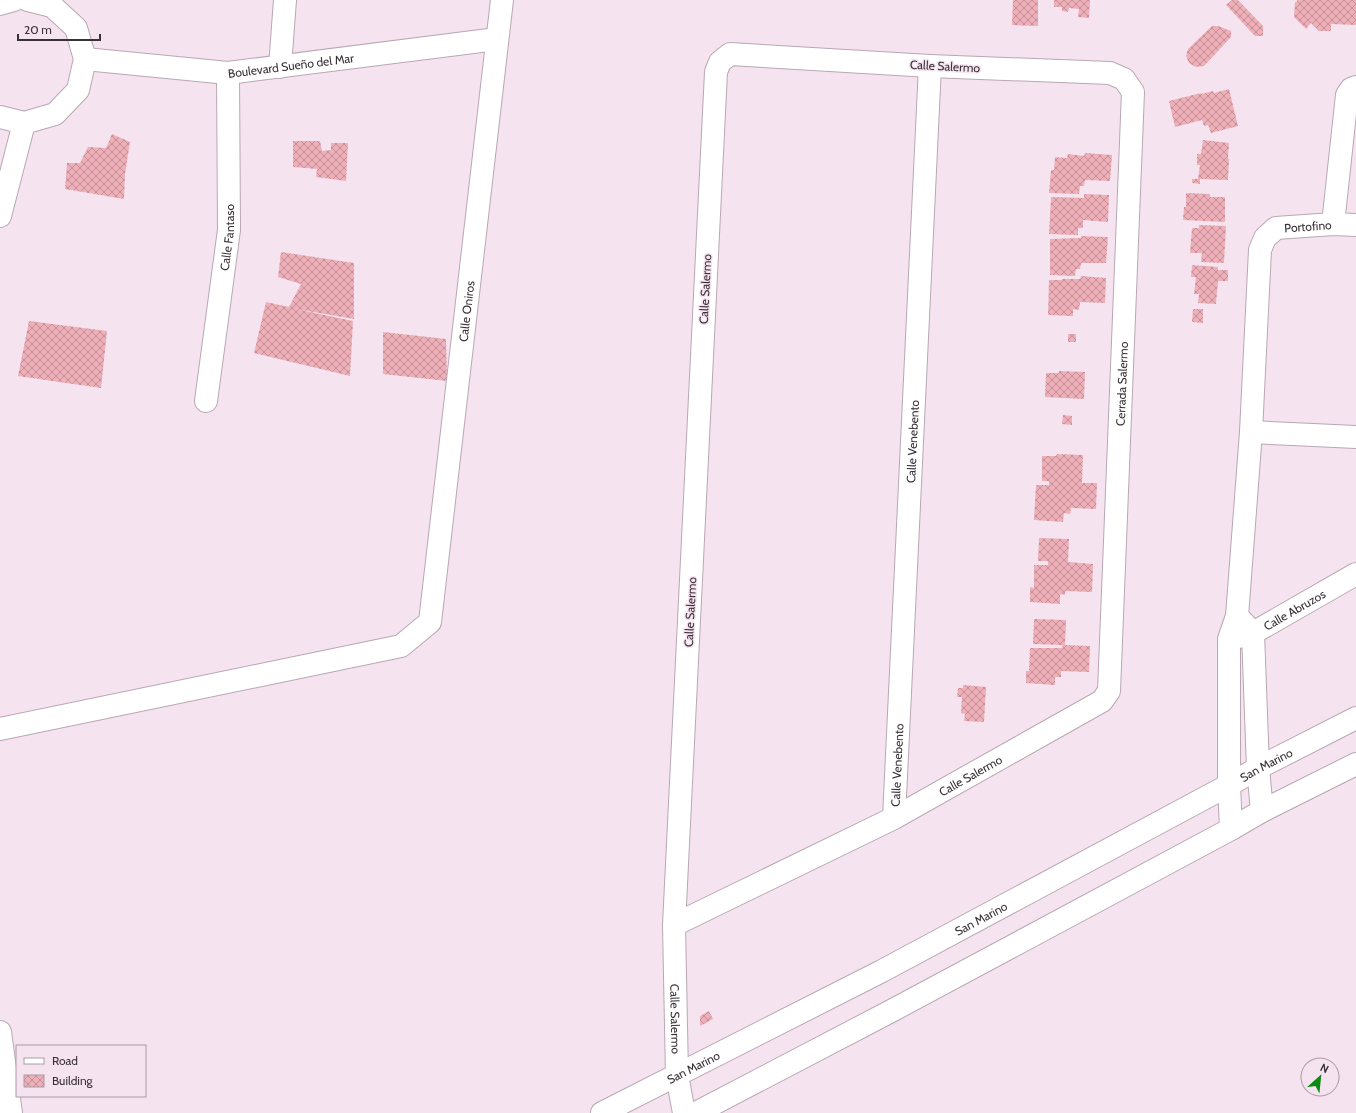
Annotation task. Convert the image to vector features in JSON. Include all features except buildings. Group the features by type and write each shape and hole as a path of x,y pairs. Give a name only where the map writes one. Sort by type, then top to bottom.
{"street":[{"path":"0,4 14,0"},
{"path":"0,117 24,123 55,114 78,90 85,59 76,28 52,6 28,0"},
{"path":"280,67 285,0"},
{"name":"Calle Oniros","path":"0,729 401,646 430,622 502,0"},
{"name":"Boulevard Sueño del Mar","path":"85,59 228,73 497,39"},
{"name":"Calle Salermo","path":"684,1113 677,1075 674,925 716,72 720,62 730,54 930,66 1110,73 1124,79"},
{"name":"Calle Venebento","path":"894,818 930,66"},
{"name":"Calle Fantaso","path":"206,401 229,230 228,73"},
{"name":"Cerrada Salermo","path":"1109,691 1133,92 1124,79"},
{"path":"1333,224 1347,95 1353,88"},
{"path":"0,216 24,123"},
{"name":"Portofino","path":"1251,432 1260,250 1265,238 1276,228 1333,224 1356,225"},
{"path":"1231,829 1229,785 1229,639 1237,616 1251,432 1356,437"},
{"name":"Calle Abruzos","path":"1229,639 1253,633 1356,574"},
{"path":"1237,616 1253,633 1258,768 1262,811"},
{"name":"Calle Salermo","path":"674,925 894,818 1102,701 1109,691"},
{"name":"San Marino","path":"602,1113 882,971 1258,768 1356,718"},
{"path":"696,1113 895,1009 1262,811 1356,764"},
{"path":"1,1043 11,1113"}]}
